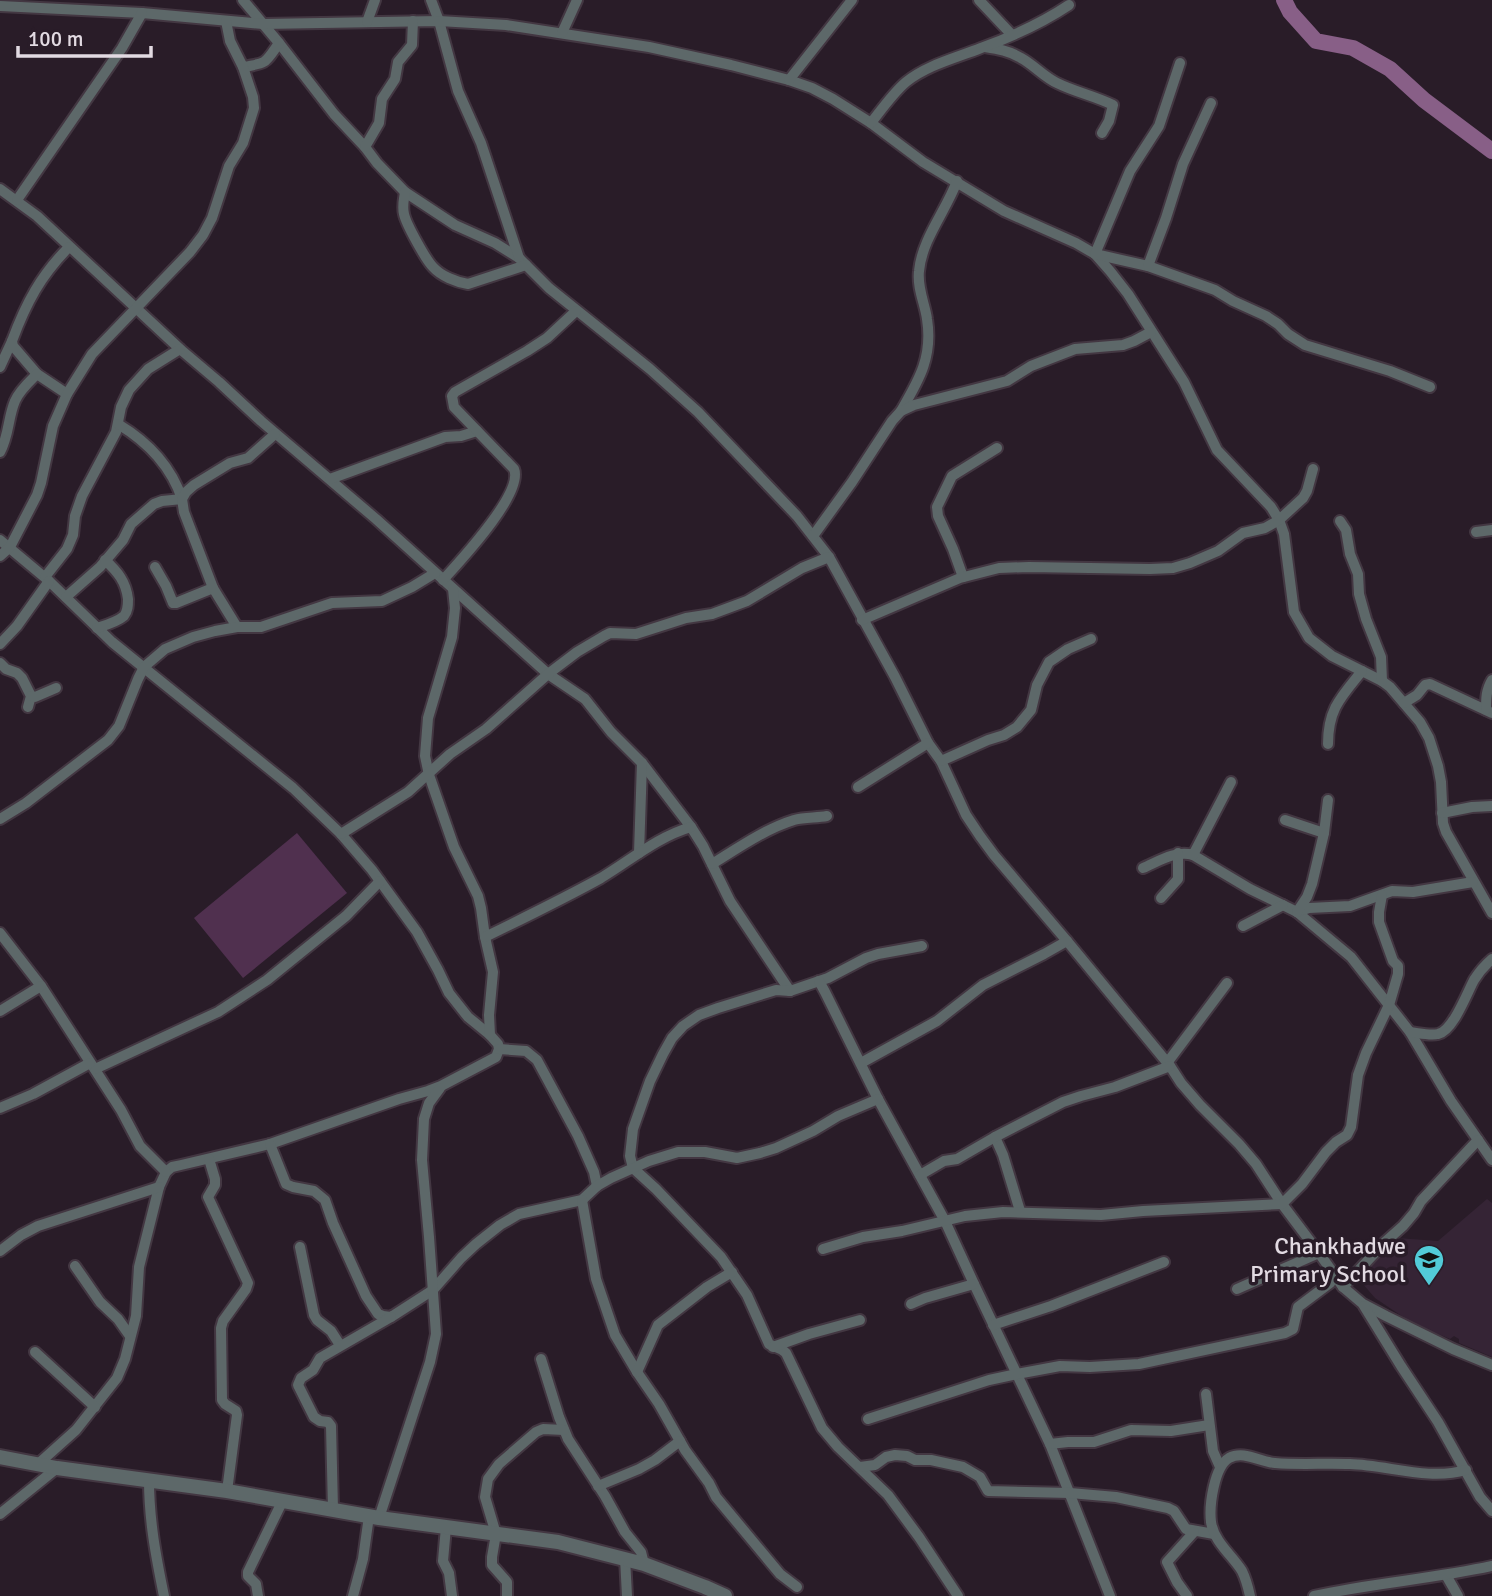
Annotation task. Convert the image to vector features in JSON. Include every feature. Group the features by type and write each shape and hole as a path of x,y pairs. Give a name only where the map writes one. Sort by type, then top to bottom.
{"street":[{"path":"243,0 320,98 405,192 455,225 495,243 523,261 549,288 650,369 698,412 813,536 829,557 980,836 1169,1064 1181,1083 1240,1144 1343,1287 1363,1304 1421,1334 1492,1365"},
{"path":"367,22 374,0"},
{"path":"431,0 458,91 481,143 523,261"},
{"path":"562,33 577,0"},
{"path":"789,80 852,0"},
{"path":"979,0 1012,34"},
{"path":"0,6 26,3 263,24 439,21 506,26 649,47 789,80 833,99 871,123 923,162 1004,211 1095,254 1148,266 1214,290 1266,316 1305,345 1390,371 1430,387"},
{"path":"871,123 900,89 918,73 1048,19 1069,5"},
{"path":"17,200 122,48 142,13"},
{"path":"0,556 10,547 37,495 53,426 67,394 93,355 197,244 212,218 229,166 243,143 254,108 253,97 243,67 230,41 226,21"},
{"path":"365,147 379,123 382,99 395,79 398,62 412,45 413,21"},
{"path":"243,67 263,64 279,43"},
{"path":"985,47 1004,50 1022,58 1055,82 1097,97 1113,106 1102,133"},
{"path":"1095,254 1130,171 1159,126 1180,63"},
{"path":"1148,266 1183,164 1212,103"},
{"path":"813,536 901,411 921,376 926,362 928,321 919,271 924,251 957,181"},
{"path":"0,189 37,216 180,349 548,674 585,699 611,732 642,763 691,827 738,915 790,991"},
{"path":"405,192 404,215 409,226 433,267 442,273 468,284 523,261"},
{"path":"0,367 29,300 56,260 69,247"},
{"path":"1095,254 1128,294 1184,382 1217,450 1271,507 1279,520 1284,534 1294,612 1309,638 1345,664 1390,687 1420,722 1433,747 1441,782 1446,832 1492,913"},
{"path":"0,819 26,803 108,740 119,726 145,667 165,649 215,631 261,627 332,603 382,601 439,576 472,548 487,530 516,479 514,469 454,407 452,397 455,392 547,338 576,311"},
{"path":"901,411 914,405 1007,381 1031,366 1075,349 1123,345 1151,332"},
{"path":"12,341 13,346 37,374 67,394"},
{"path":"0,645 17,626 66,549 73,535 75,516 82,496 118,424 121,407 130,390 148,369 180,349"},
{"path":"0,452 14,402 37,374"},
{"path":"118,424 145,442 174,480 213,588 237,627"},
{"path":"330,479 444,437 461,436 477,430"},
{"path":"182,499 194,485 230,463 248,458 275,434"},
{"path":"963,577 938,516 937,507 953,476 997,448"},
{"path":"862,620 963,577 1009,567 1150,569 1173,568 1190,563 1218,551 1242,533 1265,528 1279,520 1303,498 1313,469"},
{"path":"66,597 123,540 131,524 154,504 182,499"},
{"path":"1340,521 1346,530 1350,554 1358,574 1359,594 1366,619 1381,657 1382,681"},
{"path":"1476,532 1492,530"},
{"path":"0,540 47,579 122,650 293,788 341,834 417,932 449,993 468,1017 490,1035 499,1049 496,1057 442,1086 270,1144 181,1164 166,1172 159,1187 139,1267 136,1316 117,1378 76,1430 37,1465"},
{"path":"341,834 408,792 548,674 604,636 610,633 636,634 686,618 712,614 747,601 802,568 829,557"},
{"path":"97,628 123,617 128,604 123,580 105,560"},
{"path":"155,567 173,603 213,588"},
{"path":"453,589 455,608 452,637 428,718 425,756 458,859 478,897 494,979 489,1015 490,1035"},
{"path":"941,761 1017,727 1031,710 1037,685 1049,662 1068,649 1091,639"},
{"path":"0,663 22,678 29,701 56,688"},
{"path":"1328,744 1332,712 1362,671"},
{"path":"1489,712 1486,696 1492,680"},
{"path":"1404,703 1417,695 1425,685 1430,684 1489,712"},
{"path":"858,787 928,743"},
{"path":"639,853 642,763"},
{"path":"1193,855 1231,782"},
{"path":"1297,912 1312,884 1324,833 1328,800"},
{"path":"1442,813 1492,806"},
{"path":"712,864 749,841 786,823 827,816"},
{"path":"1285,820 1324,833"},
{"path":"485,937 558,902 665,836 691,827"},
{"path":"1161,898 1178,879 1178,853"},
{"path":"1143,868 1178,853 1193,855 1250,889 1297,912 1351,957 1410,1032 1451,1101 1492,1160"},
{"path":"0,1108 218,1012 267,980 346,916 380,881"},
{"path":"1297,912 1309,908 1350,906 1392,891 1413,892 1473,882"},
{"path":"822,1248 965,1216 1020,1211 1101,1215 1143,1210 1282,1204 1302,1185 1326,1152 1349,1132 1354,1115 1358,1075 1389,1005 1399,969 1393,961 1379,922 1382,895"},
{"path":"1243,926 1283,905"},
{"path":"0,933 41,986 121,1110 140,1146 166,1172"},
{"path":"861,1063 937,1021 983,985 1067,940"},
{"path":"922,946 866,958 828,978 790,991 776,990 718,1008 699,1015 683,1026 663,1054 650,1081 633,1129 630,1156 632,1168 704,1239 732,1272 747,1295 765,1338 769,1344 786,1353 822,1428 888,1495 958,1596"},
{"path":"1410,1032 1429,1035 1444,1032 1467,997 1480,970 1492,959"},
{"path":"819,981 877,1099 945,1221 1051,1444 1110,1596"},
{"path":"920,1175 943,1161 957,1159 1063,1102 1115,1087 1169,1064 1227,983"},
{"path":"0,1012 41,986"},
{"path":"499,1049 526,1051 537,1060 578,1136 594,1172 597,1186"},
{"path":"353,1596 374,1517 436,1334 422,1160 424,1119 429,1103 442,1086"},
{"path":"333,1509 331,1426 328,1422 314,1417 298,1385 300,1378 313,1370 320,1358 433,1290 461,1258 500,1225 519,1214 582,1200 597,1186 632,1168 678,1152 705,1152 737,1158 776,1148 877,1099"},
{"path":"995,1137 1020,1211"},
{"path":"1343,1287 1403,1226 1421,1201 1478,1140"},
{"path":"270,1144 286,1184 314,1191 325,1200 366,1296 377,1314 391,1317"},
{"path":"209,1159 215,1185 208,1197 248,1283 221,1328 222,1400 236,1411 237,1415 228,1491"},
{"path":"0,1251 38,1226 159,1187"},
{"path":"582,1200 596,1279 615,1335 716,1497 780,1574 797,1587"},
{"path":"300,1247 314,1315 331,1331 340,1345"},
{"path":"1237,1289 1319,1252"},
{"path":"993,1325 1051,1306 1164,1262"},
{"path":"75,1266 100,1302 118,1319 130,1336"},
{"path":"636,1372 658,1325 707,1287 732,1272"},
{"path":"868,1419 989,1380 1017,1374 1060,1366 1139,1364 1285,1333 1293,1329 1298,1307 1330,1283 1335,1275"},
{"path":"911,1304 974,1284"},
{"path":"1363,1304 1438,1422 1480,1497 1492,1511"},
{"path":"774,1347 860,1320"},
{"path":"35,1352 95,1407"},
{"path":"541,1359 564,1430 625,1532 641,1552 644,1564"},
{"path":"1206,1394 1213,1451 1220,1467"},
{"path":"1051,1444 1094,1442 1132,1430 1171,1431 1209,1425"},
{"path":"507,1596 507,1582 492,1565 496,1534 485,1497 488,1479 499,1464 536,1432 543,1429 564,1430"},
{"path":"598,1486 639,1469 680,1441"},
{"path":"860,1467 875,1465 886,1457 895,1455 915,1460 931,1460 963,1467 980,1477 988,1491 1116,1497 1168,1508 1174,1511 1186,1529 1214,1534"},
{"path":"1250,1596 1241,1570 1214,1534 1211,1523 1212,1494 1220,1467 1232,1456 1241,1455 1274,1463 1352,1464 1433,1474 1453,1474 1466,1470"},
{"path":"0,1457 57,1468 228,1491 374,1517 558,1542 644,1564 725,1596"},
{"path":"0,1514 57,1468"},
{"path":"149,1480 153,1541 164,1596"},
{"path":"258,1596 256,1584 248,1576 248,1572 282,1500"},
{"path":"446,1527 443,1561 449,1573 452,1596"},
{"path":"1188,1596 1167,1562 1194,1532"},
{"path":"625,1558 626,1596"},
{"path":"1314,1596 1492,1566"},
{"path":"1446,1575 1458,1596"}],"shaded area":[{"path":"297,833 347,893 243,978 194,918"},
{"name":"Chankhadwe Primary School","path":"1487,1199 1492,1203 1492,1357 1459,1343 1459,1339 1454,1336 1450,1339 1412,1323 1375,1298 1356,1276 1397,1238 1438,1241"}],"waterway":[{"path":"1284,0 1290,12 1316,41 1353,48 1390,69 1424,100 1492,151"}],"place":[{"name":"Chankhadwe Primary School","path":"1429,1287"}]}
